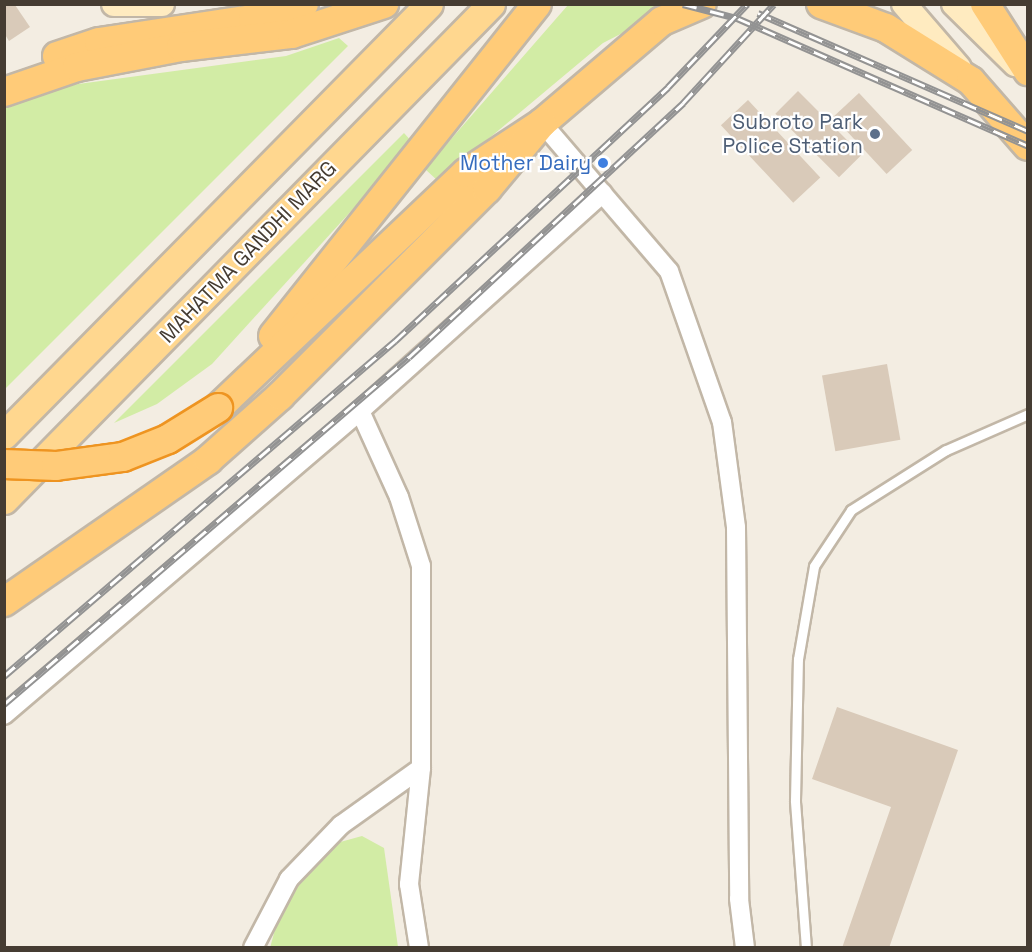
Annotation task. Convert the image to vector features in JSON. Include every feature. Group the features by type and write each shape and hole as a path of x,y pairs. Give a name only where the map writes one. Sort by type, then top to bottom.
{"highway":[{"path":"4,85 29,67 99,42 253,19 304,4"},
{"path":"4,92 77,67 181,48 292,34 384,4"},
{"path":"218,408 381,197 537,4"},
{"path":"4,464 56,466 123,457 168,439 218,408 466,173 542,123 662,21 702,4"},
{"path":"821,4 886,28 971,81 1028,146"},
{"path":"985,4 1028,71"},
{"path":"4,602 207,460 280,396 487,189 542,123"}],"main road":[{"path":"114,4 162,4"},
{"name":"MAHATMA GANDHI MARG","path":"4,435 429,4"},
{"name":"MAHATMA GANDHI MARG","path":"4,500 491,4"},
{"path":"904,4 971,81"},
{"path":"954,4 1028,77"}],"street":[{"path":"542,123 669,271 722,422 736,527 739,899 745,948"},
{"path":"4,715 360,411 603,193"},
{"path":"360,411 399,497 421,566 421,768 409,884 419,948"},
{"path":"253,948 289,879 341,825 421,768"}],"lane":[{"path":"806,948 795,800 798,659 814,566 851,510 946,450 1028,414"}],"green space":[{"path":"568,5 677,5 603,43 438,181 425,169"},
{"path":"339,38 348,46 5,389 5,104 71,85 286,56"},
{"path":"404,133 413,143 212,364 157,404 114,423"},
{"path":"362,836 384,848 398,947 270,948 281,907 333,844"}],"building":[{"path":"4,5 15,5 30,27 9,41 4,33"},
{"path":"798,91 862,155 839,177 775,114"},
{"path":"859,93 912,150 887,174 833,117"},
{"path":"748,100 820,178 793,203 721,125"},
{"path":"887,364 900,440 835,451 822,375"},
{"path":"837,707 958,750 889,948 842,948 891,807 812,779"}],"railway":[{"path":"683,4 737,18 1028,146"},
{"path":"4,676 395,341 668,87 747,4"},
{"path":"4,704 409,357 683,103 774,4"},
{"path":"758,13 1028,131"}],"place":[{"name":"Subroto Park Police Station","path":"875,134"},
{"name":"Mother Dairy","path":"603,163"}]}
